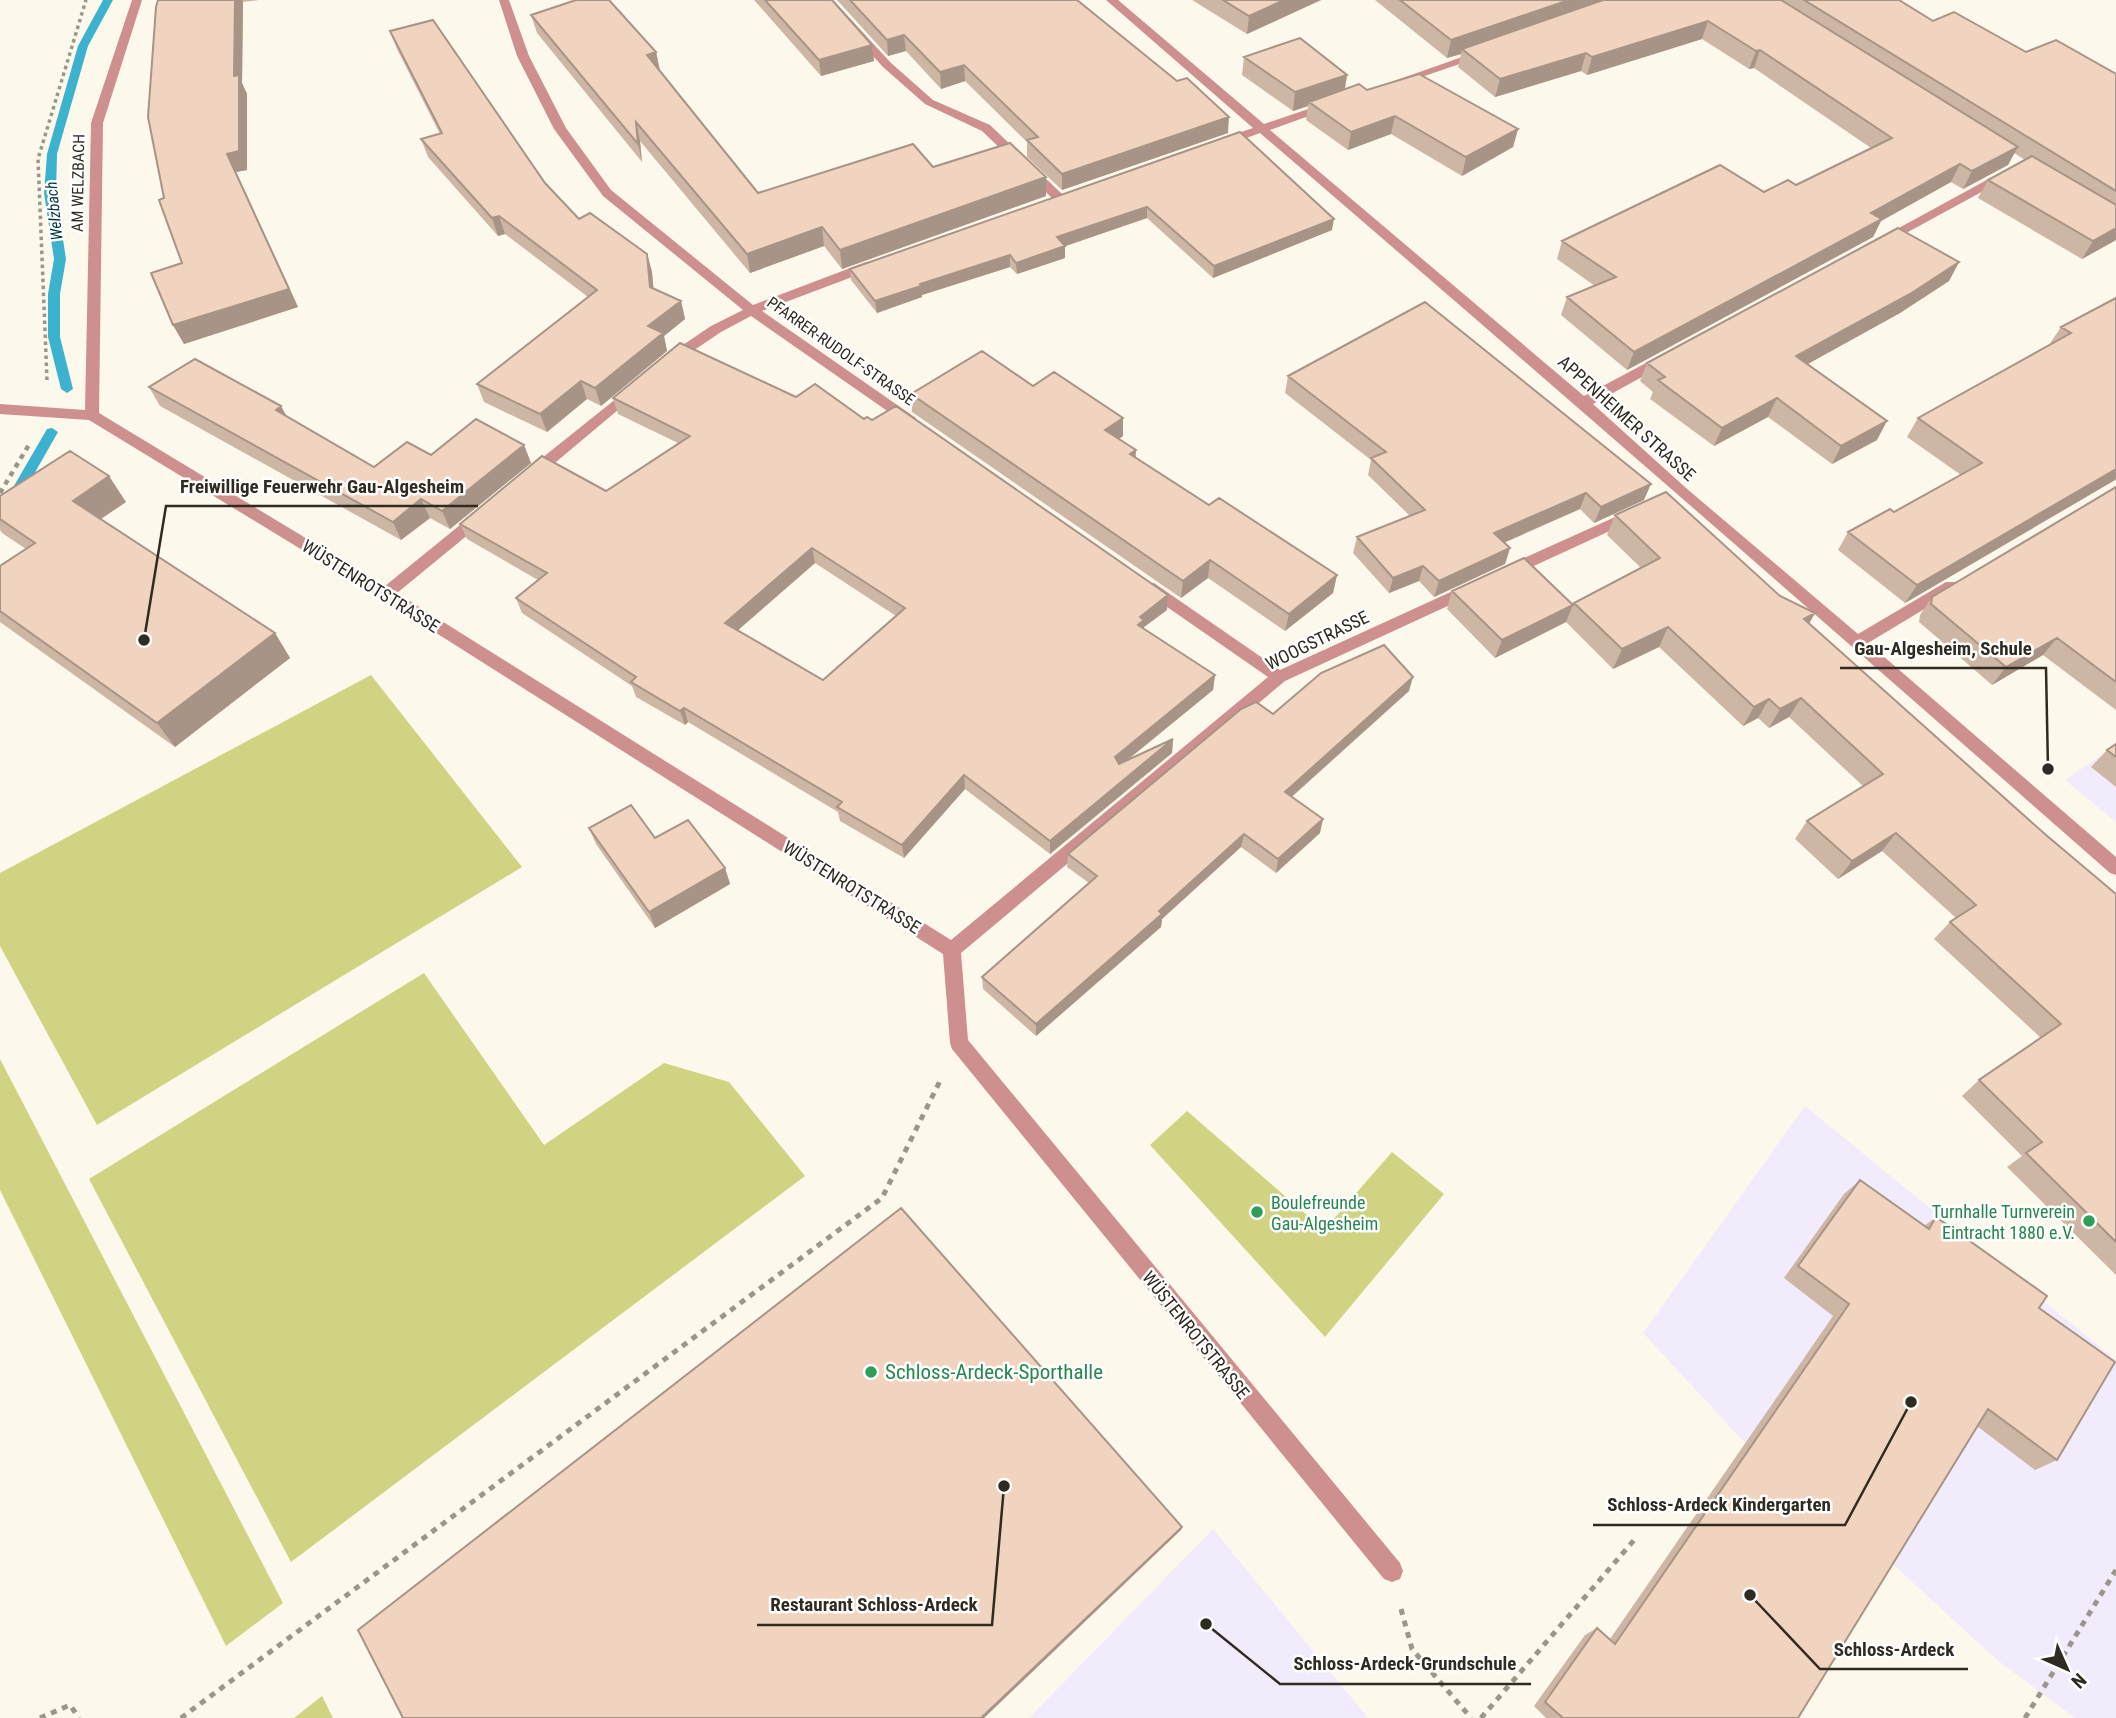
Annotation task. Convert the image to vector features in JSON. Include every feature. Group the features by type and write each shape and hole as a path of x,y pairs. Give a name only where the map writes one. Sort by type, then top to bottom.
{"street":[{"name":"AM WELZBACH","path":"92,415 97,123 137,0"},
{"name":"PFARRER-RUDOLF-STRASSE","path":"504,0 523,56 559,129 607,193 750,309 923,429"},
{"path":"827,0 887,65 929,102 986,128 1059,198"},
{"name":"APPENHEIMER STRASSE","path":"1111,0 1583,402 1675,495 1857,642 2116,868"},
{"path":"1391,84 1494,49"},
{"path":"1211,146 1339,102"},
{"path":"1863,251 2021,166"},
{"path":"522,482 689,344 750,309 879,263"},
{"path":"1583,402 1680,350"},
{"path":"0,409 92,415"},
{"name":"WÜSTENROTSTRASSE","path":"92,415 386,594 952,950"},
{"path":"386,594 491,508"},
{"name":"WOOGSTRASSE","path":"952,950 1279,677 1643,510"},
{"path":"1857,642 1963,579"},
{"path":"1141,581 1279,677"},
{"path":"952,950 959,1044"},
{"name":"WÜSTENROTSTRASSE","path":"959,1044 1392,1571"}],"path":[{"path":"0,493 49,411 38,159 86,0"},
{"path":"181,1718 882,1198 959,1044"},
{"path":"1481,1718 1635,1539"},
{"path":"2025,1718 2116,1570"},
{"path":"1392,1571 1412,1649 1471,1718"},
{"path":"40,1718 70,1705 79,1718"}],"shaded area":[{"path":"2116,745 2116,822 2065,780"},
{"path":"1805,1106 2116,1360 2116,1718 2075,1718 1997,1660 1883,1555 1745,1443 1643,1333"},
{"path":"1213,1529 1368,1718 1029,1718"}],"green space":[{"path":"371,675 522,867 97,1125 0,946 0,873"},
{"path":"424,973 544,1145 664,1063 729,1082 805,1176 291,1562 89,1179"},
{"path":"0,1059 283,1603 226,1646 0,1190"},
{"name":"Boulefreunde Gau-Algesheim","path":"1187,1111 1324,1230 1392,1152 1444,1194 1325,1337 1150,1145"},
{"path":"322,1696 333,1718 294,1718"}],"building":[{"path":"158,0 235,0 234,76 239,75 239,151 227,154 289,289 173,325 151,273 182,263 159,200 164,198 148,117"},
{"path":"576,0 609,0 656,52 647,55 758,193 913,144 933,167 1010,143 1046,177 840,250 822,227 747,254 636,122 638,144 531,15"},
{"path":"765,0 832,0 872,45 819,60"},
{"path":"850,0 1077,0 1177,81 1187,78 1229,117 1062,174 1027,140 1038,137 964,65 940,72 904,35 887,40"},
{"path":"1223,0 1284,0 1249,16"},
{"path":"1400,0 1569,0 1451,40"},
{"path":"1603,0 1781,0 2018,147 1972,171 1960,164 1871,213 1882,219 1634,352 1567,297 1616,277 1562,241 1720,165 1764,192 1788,180 1796,185 1892,138 1760,50 1756,51 1708,21 1592,57 1586,53 1500,79 1462,49"},
{"path":"1804,0 1899,0 1933,21 1954,12 2026,52 2056,40 2116,74 2116,191"},
{"path":"433,20 545,183 579,219 590,213 647,254 650,287 681,301 648,326 663,333 595,388 581,381 540,414 477,384 597,290 499,216 492,218 421,139 442,133 390,31"},
{"path":"1300,38 1347,75 1295,92 1244,57"},
{"path":"1419,74 1518,129 1466,157 1395,116 1351,132 1309,102 1359,84 1367,90"},
{"path":"1240,132 1334,219 1214,266 1147,207 1057,237 1065,246 1016,263 1010,255 875,301 850,269"},
{"path":"2032,156 2116,205 2116,228 2093,241 1988,180"},
{"path":"1898,228 1959,262 1910,294 1796,356 1887,421 1841,446 1777,398 1722,428 1658,380 1665,377 1647,363"},
{"path":"2116,298 2116,469 1917,585 1848,532 1890,509 1894,512 1982,463 1918,418 2071,333 2061,327"},
{"path":"1425,302 1651,484 1601,507 1586,493 1494,533 1510,548 1439,581 1423,566 1393,578 1357,537 1425,510 1371,458 1386,452 1288,376"},
{"path":"680,343 796,397 815,384 864,419 867,417 872,420 896,406 1168,595 1140,617 1144,620 1138,625 1215,675 1115,757 1119,764 1173,739 1050,841 964,775 902,845 837,807 842,802 684,708 680,711 631,682 636,677 516,598 547,573 460,524 542,456 606,491 690,436 613,398","holes":["812,548 905,608 823,680 725,623"]},
{"path":"982,351 1033,386 1054,372 1123,418 1105,430 1136,450 1130,454 1209,505 1219,498 1337,575 1289,614 1210,560 1183,581 911,394"},
{"path":"195,359 281,406 276,410 374,467 407,442 431,455 476,419 524,445 442,511 421,499 393,522 149,387"},
{"path":"70,451 109,476 73,501 275,633 157,723 0,611 0,566 35,543 0,519 0,496"},
{"path":"2116,487 2116,682 2057,638 2006,667 1931,604 1932,597"},
{"path":"1666,492 1780,596 1815,613 1804,619 2116,894 2116,1242 2026,1153 2042,1142 1979,1080 2061,1024 1950,922 1976,905 1896,833 1852,861 1807,821 1883,774 1801,698 1780,709 1769,699 1754,707 1668,627 1622,649 1574,603 1660,558 1615,515"},
{"path":"1524,558 1573,605 1502,640 1452,591"},
{"path":"1384,645 1413,677 1285,792 1323,819 1278,859 1244,834 1159,911 1162,914 1036,1024 982,977 1097,876 1068,854 1241,709 1256,702 1273,714 1321,673"},
{"path":"2116,744 2116,757 2107,750"},
{"path":"631,805 655,838 688,820 725,868 649,912 589,828"},
{"path":"1860,1180 1929,1229 1936,1217 2047,1296 2039,1308 2115,1362 2057,1460 1988,1409 1798,1718 1563,1718 1545,1702 1597,1628 1615,1644 1849,1304 1798,1266"},
{"name":"Schloss-Ardeck-Sporthalle","path":"901,1208 1182,1527 981,1718 403,1718 358,1630"}],"waterway":[{"name":"Welzbach","path":"67,389 54,337 54,294 60,259 50,193 52,154 83,46 108,0"},
{"name":"Welzbach","path":"0,522 52,432"}],"place":[{"name":"Freiwillige Feuerwehr Gau-Algesheim","path":"144,640"},
{"name":"Gau-Algesheim, Schule","path":"2048,769"},
{"name":"Boulefreunde Gau-Algesheim","path":"1257,1212"},
{"name":"Turnhalle Turnverein Eintracht 1880 e.V.","path":"2089,1221"},
{"name":"Schloss-Ardeck-Sporthalle","path":"871,1372"},
{"name":"Schloss-Ardeck Kindergarten","path":"1911,1402"},
{"name":"Restaurant Schloss-Ardeck","path":"1004,1486"},
{"name":"Schloss-Ardeck","path":"1750,1595"},
{"name":"Schloss-Ardeck-Grundschule","path":"1206,1624"}]}
